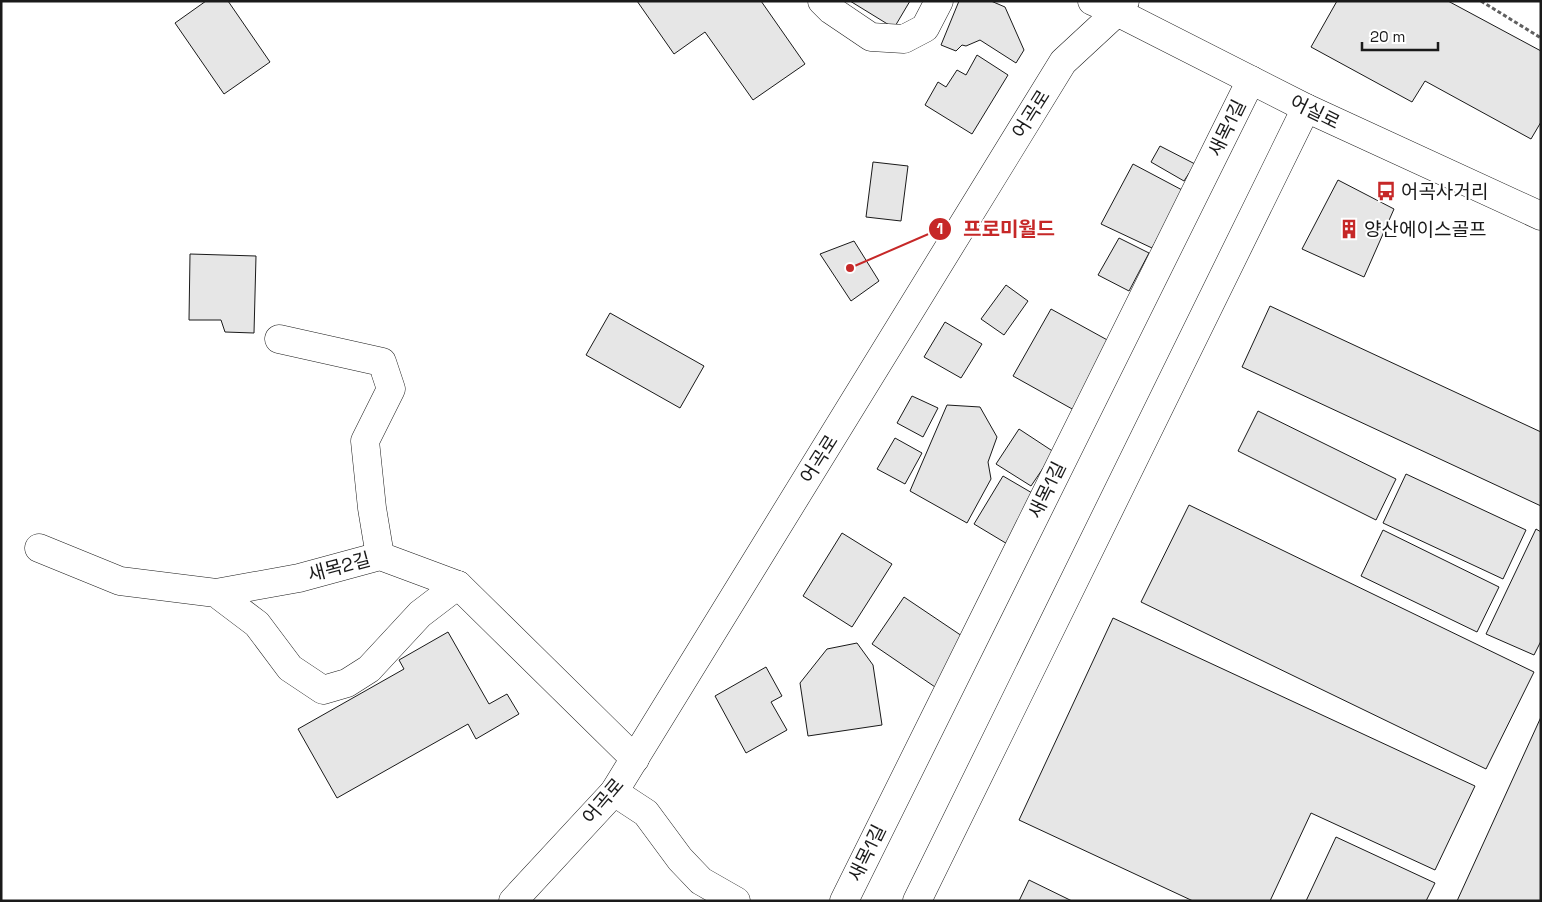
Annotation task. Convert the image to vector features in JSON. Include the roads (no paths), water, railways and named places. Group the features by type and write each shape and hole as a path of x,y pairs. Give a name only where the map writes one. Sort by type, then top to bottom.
{"street":[{"path":"822,1 831,10 871,37 904,40 925,28 939,1"},
{"name":"어실로","path":"1092,1 1121,7 1251,80 1306,108 1541,216"},
{"name":"어곡로","path":"513,901 614,792 1063,62 1121,7"},
{"name":"새목1길","path":"844,901 1251,80"},
{"path":"917,901 1306,108"},
{"path":"279,339 382,362 391,389 365,441 372,508 380,556"},
{"name":"새목2길","path":"39,548 120,581 216,593 299,578 380,556 458,585 634,759"},
{"path":"216,593 256,624 290,668 323,690 347,683 369,669 420,614 458,585"},
{"path":"614,792 646,813 680,859 701,880 736,901"}],"place":[{"name":"어곡사거리","path":"1386,191"},
{"name":"양산에이스골프","path":"1349,229"},
{"name":"프로미월드","path":"850,268"}]}
